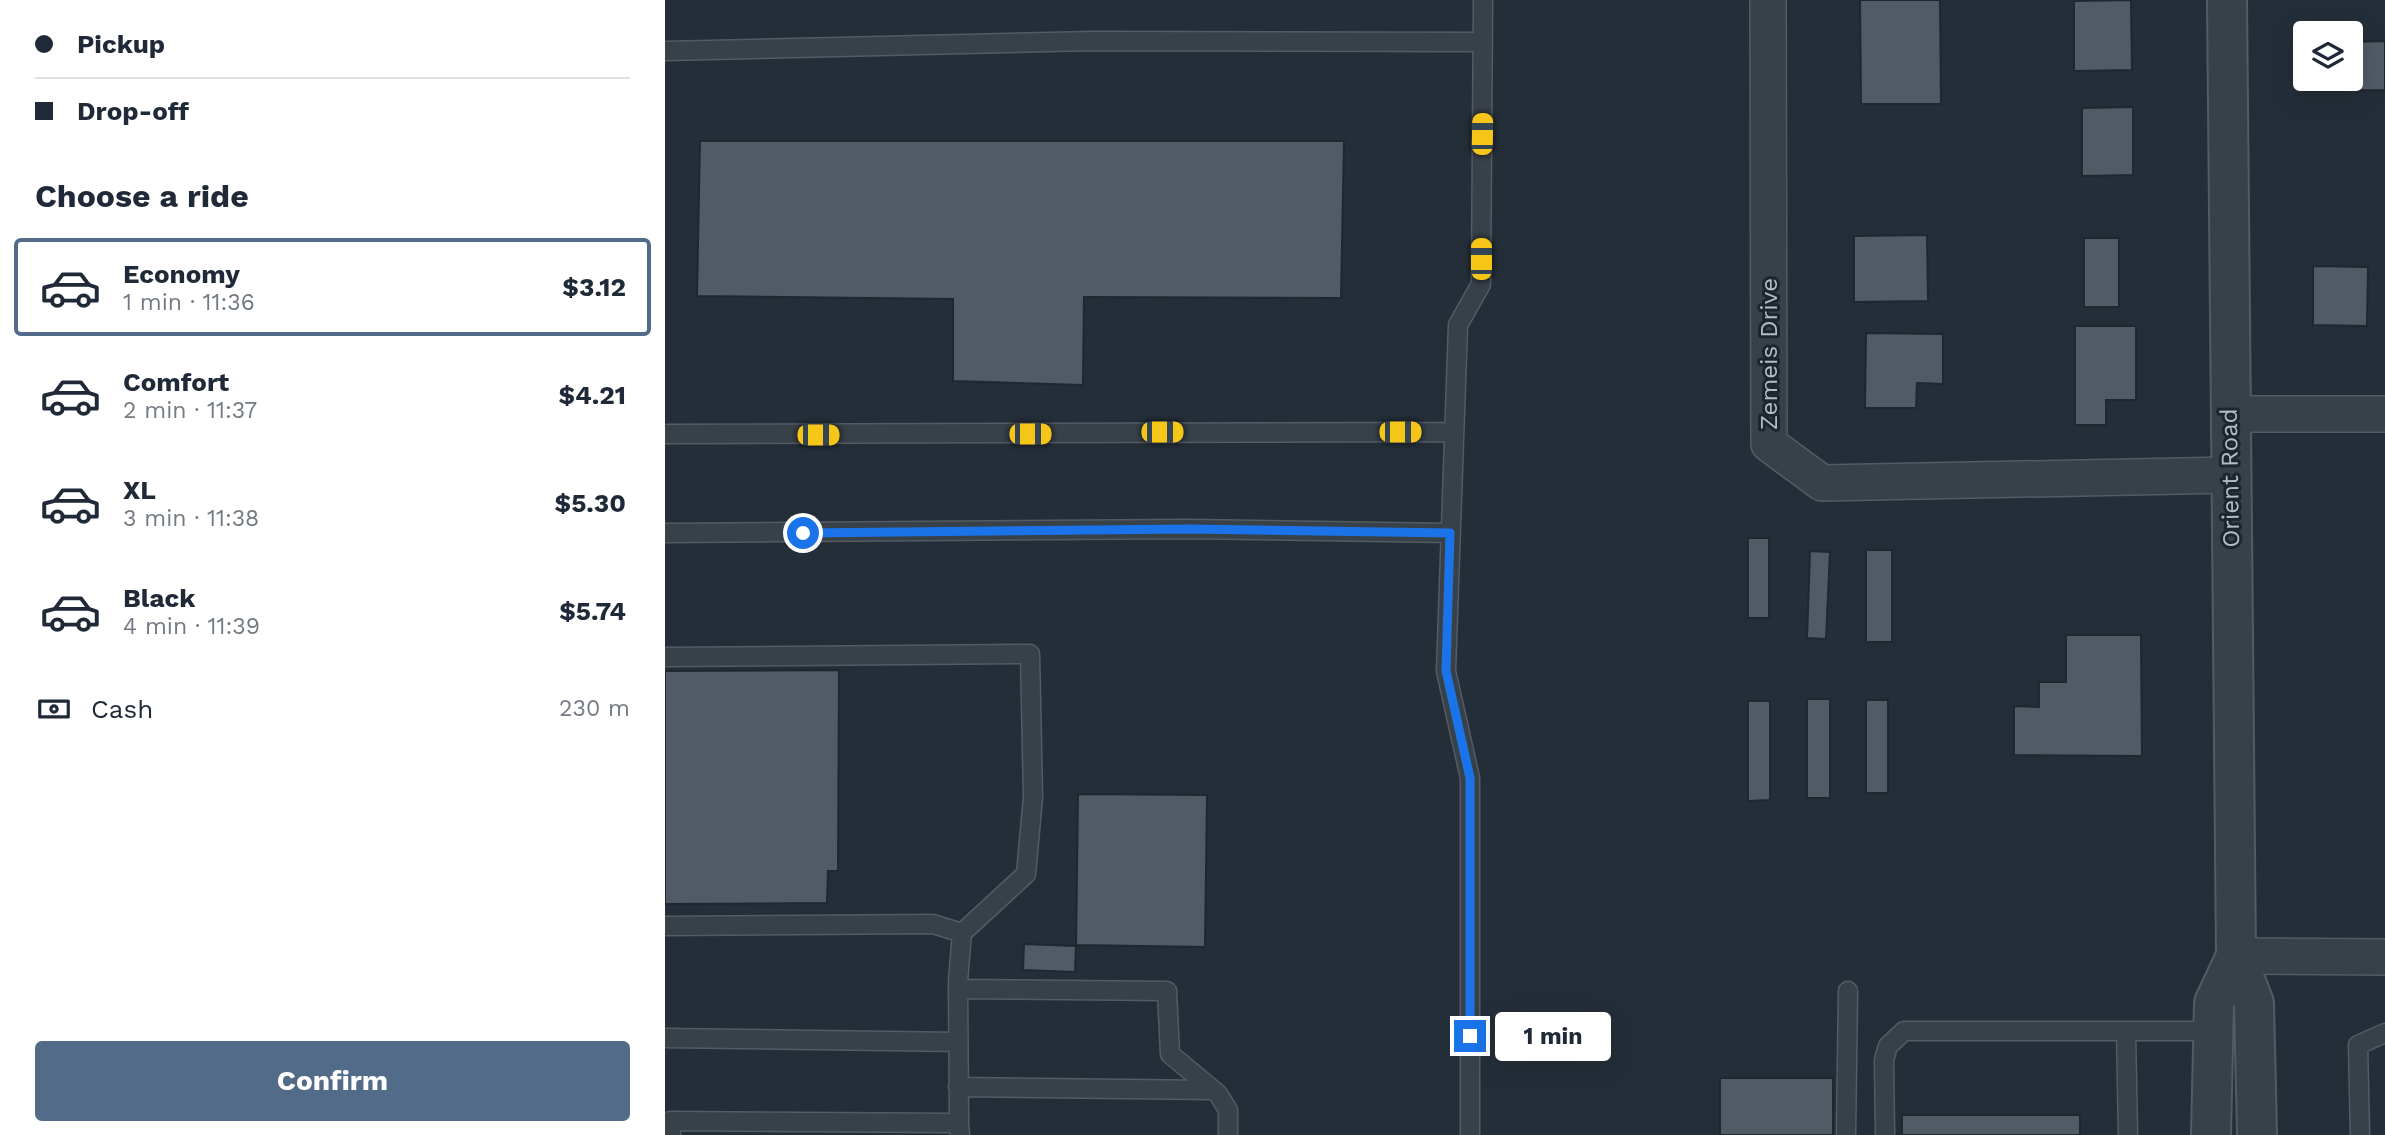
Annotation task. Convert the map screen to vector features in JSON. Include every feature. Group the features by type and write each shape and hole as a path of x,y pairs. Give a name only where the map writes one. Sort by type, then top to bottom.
{"street":[{"name":"Zemeis Drive","path":"1768,0 1769,444 1822,483 2230,475"},
{"name":"Orient Road","path":"2227,0 2237,956 2254,1003 2257,1135"},
{"path":"2230,414 2385,414"},
{"name":"Orient Road","path":"2211,1135 2214,1003 2237,956"},
{"path":"2237,956 2385,957"}],"lane":[{"path":"1470,1135 1470,778 1446,671 1452,432 1458,325 1481,284 1483,0"},
{"path":"665,51 1095,41 1483,42"},
{"path":"665,435 1452,432"},
{"path":"665,533 1189,529 1450,533"},
{"path":"665,657 1030,654 1034,797 1026,874 962,933 958,989 959,1129 670,1121 671,1135"},
{"path":"665,926 933,924 962,933"},
{"path":"958,989 1167,991 1170,1054 1213,1090 1228,1110 1228,1135"},
{"path":"1846,1135 1848,991"},
{"path":"1885,1135 1884,1060 1888,1046 1904,1031 2214,1031"},
{"path":"2126,1031 2128,1135"},
{"path":"2360,1135 2358,1045 2385,1033"},
{"path":"665,1038 958,1042"},
{"path":"958,1087 1213,1090"}],"building":[{"path":"1860,0 1940,0 1941,104 1861,104"},
{"path":"2131,0 2132,70 2074,71 2074,1"},
{"path":"2385,41 2385,90 2363,90 2363,42"},
{"path":"2133,107 2133,175 2082,176 2082,108"},
{"path":"700,141 1344,141 1341,298 1084,297 1083,385 953,381 953,299 697,296"},
{"path":"1927,235 1928,301 1854,302 1854,236"},
{"path":"2084,238 2119,238 2119,307 2084,307"},
{"path":"2313,266 2368,267 2367,326 2313,325"},
{"path":"2075,326 2136,326 2136,400 2106,400 2106,425 2075,425"},
{"path":"1866,333 1943,334 1943,384 1917,383 1916,408 1865,408"},
{"path":"1748,538 1769,538 1769,618 1748,618"},
{"path":"1866,550 1892,550 1892,642 1866,642"},
{"path":"1810,551 1830,552 1826,639 1807,638"},
{"path":"2066,635 2141,635 2142,756 2014,755 2014,706 2039,707 2039,682 2066,682"},
{"path":"839,670 838,871 828,871 827,903 665,904 665,671"},
{"path":"1807,699 1830,699 1830,798 1807,798"},
{"path":"1866,700 1888,700 1888,793 1866,793"},
{"path":"1748,701 1770,701 1770,800 1748,801"},
{"path":"1078,794 1207,795 1205,947 1076,945"},
{"path":"1024,944 1076,946 1075,972 1023,970"},
{"path":"1720,1078 1833,1078 1833,1135 1720,1135"},
{"path":"1902,1115 2080,1115 2080,1135 1902,1135"}],"route":[{"path":"803,533 1189,529 1450,533 1446,671 1470,778 1470,1036"}]}
